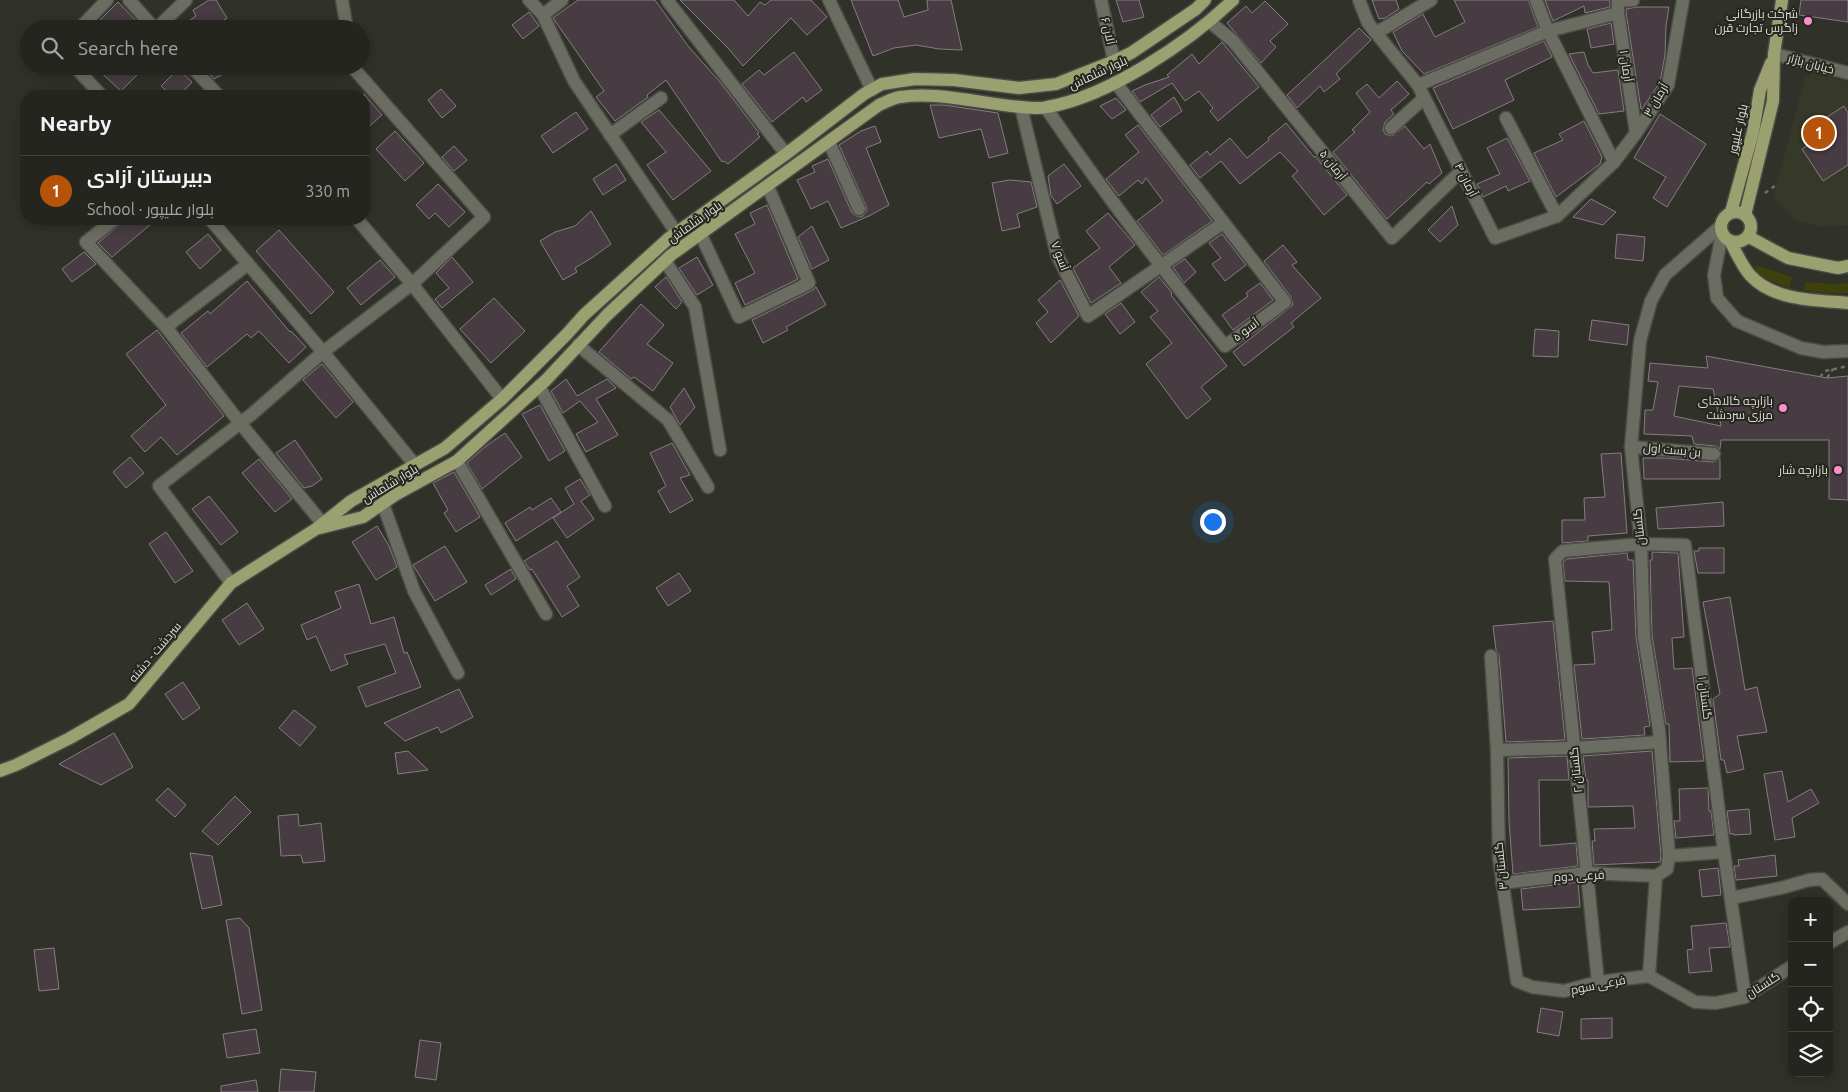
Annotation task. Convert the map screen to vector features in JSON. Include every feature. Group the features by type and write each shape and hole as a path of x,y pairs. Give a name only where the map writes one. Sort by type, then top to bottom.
{"main road":[{"name":"بلوار شلماش","path":"319,527 351,501 445,448 502,398 567,334 584,314 676,232 882,84 914,79 954,80 1019,88 1056,84 1114,62 1131,53 1196,9 1205,0"},
{"name":"بلوار شلماش","path":"319,527 363,517 401,492 457,461 539,386 607,315 665,262 879,105 898,97 922,95 1021,107 1046,108 1080,98 1115,82 1156,59 1210,22 1233,0"},
{"name":"بلوار علیپور","path":"1745,214 1772,100 1774,54 1782,0"},
{"name":"بلوار علیپور","path":"1731,212 1753,132 1760,90 1774,54"},
{"path":"1724,234 1740,242 1748,237 1752,227 1749,218 1745,214 1736,211 1731,212 1724,218 1724,234 1750,275 1768,289 1790,296 1848,303"},
{"path":"1748,237 1788,258 1838,268 1848,266"},
{"path":"398,474 401,492"},
{"path":"386,481 401,492"},
{"name":"سردشت - دشته","path":"0,771 70,738 129,704 231,583 319,527"}],"street":[{"path":"88,20 107,0"},
{"path":"129,0 147,20"},
{"path":"165,20 186,0"},
{"path":"342,0 345,20"},
{"path":"529,0 543,15 574,81 676,232"},
{"path":"543,15 562,0"},
{"path":"667,0 786,154"},
{"path":"828,0 872,90"},
{"name":"آلان ۶","path":"1101,0 1114,62"},
{"name":"آرمان ۴","path":"1359,0 1368,23 1418,85 1495,238 1556,216 1614,162"},
{"path":"1376,33 1431,0"},
{"path":"1536,0 1548,31 1614,162"},
{"path":"1418,85 1548,31 1633,0"},
{"name":"آرمان ۳","path":"1614,162 1668,85 1683,0"},
{"name":"آرمان ۱","path":"1618,5 1636,133"},
{"name":"آرمان ۵","path":"1210,22 1233,41 1392,238 1461,171"},
{"name":"خیابان باژار","path":"1774,54 1848,74"},
{"path":"82,75 96,90"},
{"path":"199,75 213,90"},
{"path":"231,583 159,486 240,423 323,352 412,284 484,217 360,75"},
{"name":"آسو ۵","path":"1046,108 1096,182 1159,266 1225,346 1284,302 1115,82"},
{"path":"610,135 660,98"},
{"path":"1392,128 1424,98"},
{"name":"آسو ۷","path":"1021,107 1057,255 1088,316 1159,266"},
{"path":"1506,118 1556,216"},
{"path":"829,142 859,209"},
{"path":"701,235 739,317 809,283 768,187"},
{"path":"1159,266 1223,223"},
{"path":"107,225 86,242 166,327 319,527"},
{"path":"215,225 323,352 415,465"},
{"path":"362,225 412,284 502,398"},
{"path":"1724,234 1714,275 1717,298 1737,321 1801,348 1823,352 1848,351"},
{"name":"گلستان","path":"1669,856 1660,742 1644,636 1641,544 1631,447 1640,341 1651,300 1665,275 1724,234"},
{"path":"665,262 694,307 720,450"},
{"path":"166,327 248,264"},
{"path":"578,345 668,420 708,487"},
{"path":"539,386 605,506"},
{"name":"بن بست اول","path":"1631,447 1714,454"},
{"path":"457,461 546,614"},
{"path":"383,504 414,591 458,674"},
{"name":"گلستان ۱","path":"1641,544 1685,545 1724,852 1746,997"},
{"name":"گلستان ۲","path":"1598,982 1555,559 1563,551 1641,544"},
{"name":"گلستان ۳","path":"1491,656 1497,750 1499,858 1517,981"},
{"path":"1497,750 1574,748 1660,742"},
{"path":"1649,976 1656,876 1667,869 1669,856 1724,852"},
{"name":"فرعی دوم","path":"1502,883 1587,874 1656,876"},
{"path":"1731,898 1809,880 1822,879 1848,904"},
{"path":"1831,942 1848,932"},
{"name":"گلستان","path":"1649,976 1695,1002 1716,1003 1746,997 1788,969"},
{"name":"فرعی سوم","path":"1517,981 1532,987 1564,991 1598,982 1649,976"}],"path":[{"path":"1762,195 1776,185"},
{"path":"1820,377 1825,370 1848,366"},
{"path":"1828,378 1833,368"}],"shaded area":[{"path":"1812,73 1848,82 1848,225 1819,227 1794,219 1773,198 1805,78"},
{"path":"1756,265 1792,277 1789,288 1755,274"},
{"path":"1805,282 1848,283 1848,293 1804,290"}],"building":[{"path":"209,0 216,0 227,18 224,20 190,20 196,16 193,10"},
{"path":"578,0 655,0 688,46 720,82 759,133 757,134 760,137 728,164 724,161 722,162 666,80 647,95 648,97 615,121 596,97 604,91 553,18"},
{"path":"680,0 734,0 748,16 760,2 765,5 771,0 811,0 827,17 807,35 791,18 743,66 728,48"},
{"path":"851,0 898,0 904,17 928,10 927,0 951,0 962,50 916,45 894,48 873,56"},
{"path":"1116,0 1139,0 1144,17 1123,22"},
{"path":"1372,0 1396,0 1399,9 1385,18 1379,19"},
{"path":"1454,0 1528,0 1538,27 1424,74 1402,51 1393,32 1423,14 1435,37 1465,22"},
{"path":"1545,0 1610,0 1610,7 1585,13 1584,6 1553,21"},
{"path":"1801,0 1848,0 1848,22 1799,15"},
{"path":"1265,1 1288,24 1270,41 1276,47 1261,63 1227,23 1246,6 1252,13"},
{"path":"118,2 135,20 100,20"},
{"path":"1669,7 1665,55 1660,82 1642,109 1626,12 1626,9"},
{"path":"529,12 539,26 523,39 512,25"},
{"path":"1611,23 1614,44 1591,48 1587,29"},
{"path":"1359,28 1371,40 1336,74 1340,79 1324,92 1320,86 1297,108 1287,95"},
{"path":"1544,41 1552,57 1505,80 1514,100 1453,129 1433,88"},
{"path":"1222,42 1259,87 1218,121 1210,111 1213,108 1199,91 1185,101 1172,83 1140,102 1132,91 1169,77 1167,75 1192,54 1199,64"},
{"path":"794,52 822,90 806,102 803,97 772,122 742,84 759,70 764,75"},
{"path":"1584,52 1593,73 1618,70 1624,111 1599,114 1569,54"},
{"path":"104,75 137,75 122,90"},
{"path":"172,75 184,75 192,82 185,90 165,90 161,86"},
{"path":"211,75 221,75 214,79"},
{"path":"1397,81 1409,94 1391,110 1394,114 1385,122 1383,130 1385,134 1392,136 1405,126 1424,149 1430,144 1442,173 1429,184 1427,182 1387,219 1333,152 1355,132 1352,130 1370,112 1356,93 1367,84 1379,98"},
{"path":"441,89 456,106 442,118 428,100"},
{"path":"1174,97 1182,111 1160,127 1151,115"},
{"path":"1116,98 1126,110 1112,119 1100,106"},
{"path":"370,101 382,115 370,126"},
{"path":"930,105 944,105 998,113 1008,153 989,158 981,129 939,138"},
{"path":"1844,106 1848,113 1848,165 1823,181 1802,149 1824,135 1816,124"},
{"path":"659,110 711,171 673,200 647,165 666,152 641,122"},
{"path":"576,112 588,129 553,153 541,136"},
{"path":"1660,114 1706,144 1667,207 1653,198 1666,177 1634,158"},
{"path":"1584,121 1602,157 1600,164 1556,197 1534,153 1563,140 1559,134"},
{"path":"1286,123 1347,195 1324,215 1292,176 1298,171 1280,152 1240,184 1221,161 1200,178 1190,165 1207,151 1210,155 1230,138 1247,158"},
{"path":"1138,125 1212,221 1163,255 1137,221 1163,201 1146,178 1142,184 1138,180 1119,196 1106,179 1139,152 1125,135"},
{"path":"875,126 881,142 866,148 889,205 841,228 828,201 811,209 797,180 815,172 812,166 828,159 852,213 858,217 863,216 867,210 866,206 839,145 861,131"},
{"path":"395,131 424,163 405,181 376,149"},
{"path":"1507,138 1530,181 1508,191 1506,186 1483,197 1477,184 1500,174 1487,148"},
{"path":"454,146 467,160 454,171 442,157"},
{"path":"616,164 626,180 603,195 593,179"},
{"path":"1064,164 1081,186 1057,204 1051,196 1048,176"},
{"path":"1010,180 1031,182 1037,207 1017,214 1020,227 1002,231 992,183"},
{"path":"438,184 465,212 449,227 435,213 429,219 416,205"},
{"path":"1591,199 1616,212 1603,225 1573,217"},
{"path":"767,205 798,279 745,305 735,283 755,273 735,234 755,224 750,213"},
{"path":"1452,206 1458,225 1440,242 1428,230"},
{"path":"591,211 611,244 575,268 577,272 563,280 540,241 555,232 575,226"},
{"path":"1108,213 1135,245 1109,267 1121,283 1091,303 1073,268 1100,248 1086,231"},
{"path":"119,225 150,225 112,257 98,243"},
{"path":"812,226 829,260 812,269 798,237"},
{"path":"279,230 334,292 311,314 256,251"},
{"path":"208,234 221,250 200,269 186,252"},
{"path":"1222,234 1246,265 1225,281 1212,264 1221,258 1209,243"},
{"path":"1617,234 1645,237 1643,261 1615,258"},
{"path":"1283,245 1297,262 1292,265 1321,298 1291,323 1294,327 1244,366 1233,352 1293,305 1291,297 1264,261"},
{"path":"84,252 96,264 72,282 62,269"},
{"path":"452,257 473,282 442,308 435,299 449,288 436,273"},
{"path":"697,257 713,285 697,295 679,268"},
{"path":"1185,259 1196,272 1184,283 1173,267"},
{"path":"380,260 395,277 361,305 347,288"},
{"path":"666,277 682,302 676,309 655,287"},
{"path":"1159,277 1227,366 1201,387 1211,399 1187,419 1146,364 1172,343 1150,317 1158,311 1141,292"},
{"path":"1060,280 1079,316 1051,343 1036,323 1048,312 1038,300"},
{"path":"247,281 290,332 306,347 289,363 259,331 251,338 247,334 207,367 181,333 208,311 210,314"},
{"path":"1260,283 1273,300 1233,330 1222,315 1248,296 1246,293"},
{"path":"816,287 826,305 786,327 788,330 763,343 752,320"},
{"path":"494,298 525,331 491,363 460,329"},
{"path":"1121,303 1135,322 1120,334 1105,314"},
{"path":"641,304 664,325 647,344 673,363 653,391 634,377 631,379 599,352"},
{"path":"1592,320 1629,325 1627,345 1589,340"},
{"path":"1535,329 1559,331 1558,357 1533,356"},
{"path":"157,330 224,416 177,455 161,437 145,452 131,436 166,405 126,354"},
{"name":"بازارچه کالاهای مرزی سردشت","path":"1706,356 1827,378 1848,376 1848,500 1829,499 1829,440 1721,440 1720,449 1715,446 1694,444 1692,436 1644,434 1645,410 1653,410 1658,382 1648,381 1650,363 1708,368","holes":["1679,386 1713,389 1721,426 1674,416"]},
{"path":"322,364 353,402 336,418 303,380"},
{"path":"566,379 577,396 607,379 616,388 596,399 618,435 586,452 576,434 598,422 580,401 563,413 551,391"},
{"path":"684,388 695,407 680,425 670,407"},
{"path":"540,405 565,451 549,461 522,414"},
{"path":"505,433 522,457 482,489 467,463 486,446"},
{"path":"295,440 322,479 312,486 304,488 276,453"},
{"path":"672,443 690,475 680,478 693,500 670,513 658,491 666,486 650,453"},
{"path":"1621,453 1627,533 1588,536 1588,541 1562,543 1562,520 1585,520 1584,498 1605,497 1601,454"},
{"path":"130,457 144,473 126,488 113,472"},
{"path":"1643,458 1713,462 1720,459 1720,479 1644,479"},
{"path":"259,459 292,499 275,512 242,473"},
{"path":"454,472 480,517 456,532 444,513 448,510 433,483"},
{"path":"580,479 590,495 581,501 594,519 567,538 553,518 574,504 565,488"},
{"path":"209,496 238,532 221,545 192,509"},
{"path":"551,498 561,512 516,541 505,523 530,507 532,510"},
{"path":"1723,502 1724,526 1658,529 1656,508"},
{"path":"377,526 389,546 397,567 376,580 352,542"},
{"path":"166,532 193,571 175,583 149,544"},
{"path":"557,541 580,577 567,586 579,606 562,617 532,569 530,570 524,561"},
{"path":"445,546 467,582 435,601 413,565"},
{"path":"1699,548 1724,548 1724,573 1698,573 1694,551 1699,551"},
{"path":"1652,552 1678,553 1684,637 1672,638 1674,669 1692,668 1704,761 1670,762 1669,724 1666,724 1652,635 1650,560 1652,560"},
{"path":"1627,553 1628,560 1633,560 1636,637 1650,726 1644,727 1645,735 1582,739 1574,665 1595,664 1592,632 1612,630 1609,582 1565,581 1563,562 1567,559"},
{"path":"511,569 516,579 491,595 485,585"},
{"path":"679,573 691,591 668,606 656,588"},
{"path":"359,584 371,624 394,617 404,653 407,652 421,687 366,707 358,687 396,673 385,644 344,655 348,664 331,671 316,636 307,640 301,625 341,608 335,592"},
{"path":"1730,597 1745,690 1757,687 1767,732 1737,736 1744,769 1727,773 1724,760 1721,760 1713,699 1720,694 1703,602"},
{"path":"247,603 264,629 239,645 222,620"},
{"path":"1553,621 1565,740 1506,742 1499,655 1496,650 1493,626"},
{"path":"183,682 200,708 183,720 165,694"},
{"path":"459,689 473,717 441,733 438,727 405,741 384,723"},
{"path":"294,710 316,727 300,746 279,728"},
{"path":"114,733 133,767 101,785 59,764"},
{"path":"408,751 428,770 398,774 395,753"},
{"path":"1652,751 1660,862 1594,865 1592,841 1595,841 1594,829 1635,828 1633,806 1588,807 1588,780 1586,780 1583,756"},
{"path":"1567,756 1569,780 1539,780 1540,846 1576,843 1578,866 1513,874 1509,822 1508,758"},
{"path":"1782,771 1788,802 1811,789 1819,803 1792,818 1795,837 1775,840 1764,774"},
{"path":"168,788 186,805 175,817 156,800"},
{"path":"1708,788 1709,811 1711,811 1714,835 1676,838 1674,821 1680,821 1679,789"},
{"path":"235,796 251,812 218,845 202,831"},
{"path":"1749,809 1751,834 1730,834 1727,811"},
{"path":"298,814 299,826 321,823 325,861 303,863 301,855 281,856 278,816"},
{"path":"190,853 212,856 222,905 202,909"},
{"path":"1775,855 1777,876 1736,880 1734,866 1739,866 1738,860"},
{"path":"1718,868 1721,895 1702,897 1699,870"},
{"path":"1578,882 1580,907 1523,910 1521,889"},
{"path":"240,918 249,928 262,1010 242,1014 226,920"},
{"path":"1726,923 1730,947 1709,948 1712,971 1689,973 1687,950 1693,949 1691,926"},
{"path":"54,948 59,989 39,991 34,950"},
{"path":"1541,1008 1563,1012 1559,1036 1537,1032"},
{"path":"1612,1018 1612,1038 1581,1039 1581,1019"},
{"path":"256,1029 260,1053 227,1058 223,1034"},
{"path":"420,1040 441,1043 436,1080 415,1077"},
{"path":"281,1069 316,1072 314,1092 279,1092"},
{"path":"256,1080 258,1092 221,1092 221,1086"}],"place":[{"name":"شرکت بازرگانی زاگرس تجارت قرن","path":"1808,21"},
{"name":"دبیرستان آزادی","path":"1819,133"},
{"name":"بازارچه کالاهای مرزی سردشت","path":"1783,408"},
{"name":"بازارچه شار","path":"1838,470"}]}
